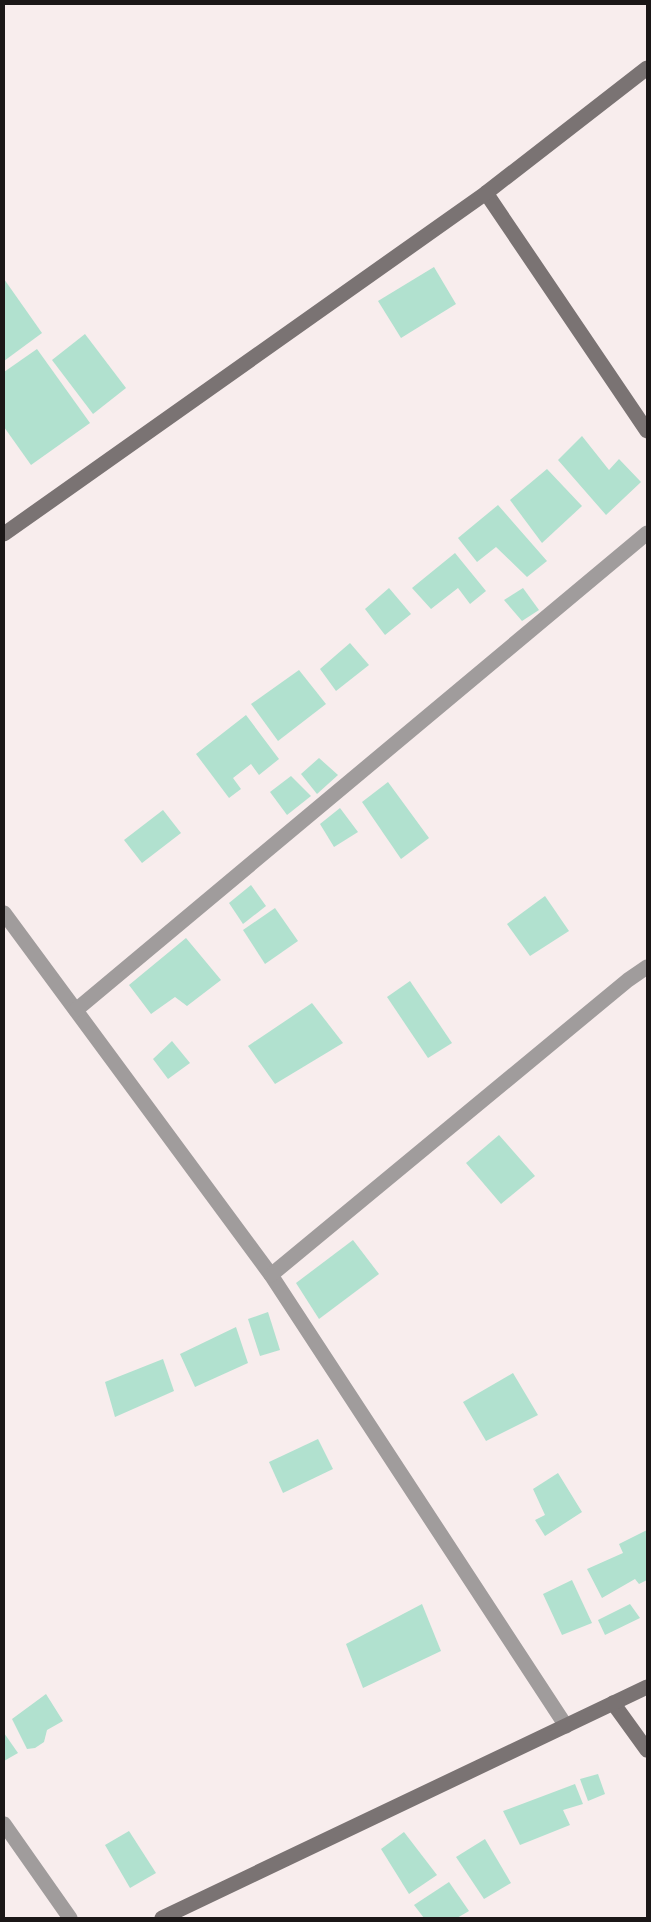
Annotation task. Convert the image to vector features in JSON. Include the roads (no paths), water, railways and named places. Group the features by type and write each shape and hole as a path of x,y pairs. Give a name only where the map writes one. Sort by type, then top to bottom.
{"street":[{"path":"4,534 486,192 647,68"},
{"path":"486,192 647,431"},
{"path":"76,1010 647,533"},
{"path":"4,913 271,1275 566,1726"},
{"path":"271,1275 628,980 647,967"},
{"path":"162,1918 647,1687"},
{"path":"613,1703 647,1750"},
{"path":"4,1824 70,1918"}]}
